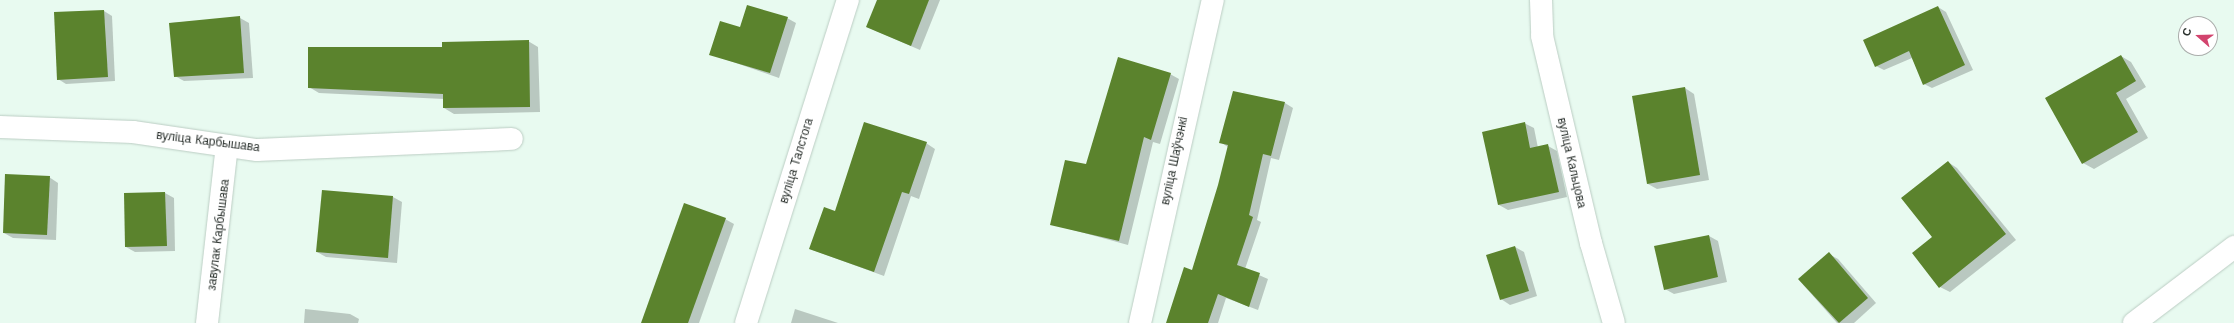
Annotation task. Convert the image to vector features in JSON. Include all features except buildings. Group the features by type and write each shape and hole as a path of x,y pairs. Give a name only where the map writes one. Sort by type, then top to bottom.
{"street":[{"name":"вуліца Талстога","path":"746,323 848,0"},
{"name":"вуліца Шаўчэнкі","path":"1140,323 1212,0"},
{"name":"вуліца Кальцова","path":"1541,0 1542,36 1591,243 1614,323"},
{"name":"вуліца Карбышава","path":"0,127 133,132 257,150 512,139"},
{"name":"завулак Карбышава","path":"207,323 227,146"},
{"path":"2134,323 2234,246"}]}
